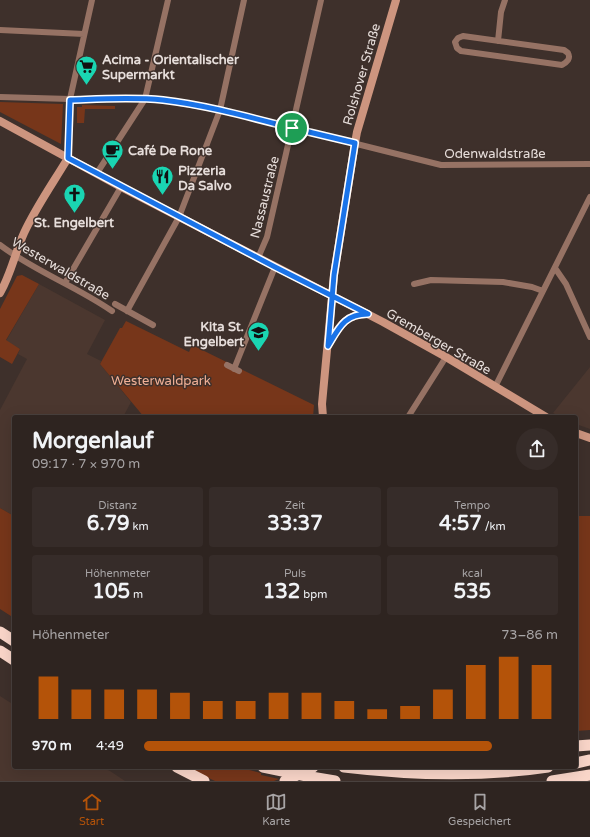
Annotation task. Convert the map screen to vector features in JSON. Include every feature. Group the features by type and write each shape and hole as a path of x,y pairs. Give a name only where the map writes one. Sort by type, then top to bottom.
{"highway":[{"path":"0,632 12,640"},
{"path":"0,651 12,659"},
{"path":"578,746 590,745"},
{"path":"578,763 590,760"},
{"path":"181,769 204,781"},
{"path":"272,769 311,778 335,781"},
{"path":"285,781 307,769"},
{"path":"313,769 327,781"},
{"path":"360,769 400,773 444,774 502,772 530,769"},
{"path":"552,781 590,776"}],"street":[{"path":"0,293 12,269 15,256 25,230 68,158 70,100 92,0"},
{"path":"97,174 145,99 168,0"},
{"path":"127,311 178,217 220,110 244,0"},
{"name":"Nassaustraße","path":"258,258 267,237 321,0"},
{"name":"Rolshover Straße","path":"323,415 322,404 334,275 355,143 396,0"},
{"path":"498,41 501,12 504,0"},
{"path":"0,30 84,34"},
{"path":"463,36 498,41 564,50 568,53 569,58 567,62 562,65 460,51 455,44 458,38 463,36"},
{"name":"Odenwaldstraße","path":"0,97 70,100 163,100 220,110 441,165 590,164"},
{"name":"Gremberger Straße","path":"0,121 178,217 368,314 446,357 543,415"},
{"path":"65,283 121,187"},
{"path":"495,387 555,268 588,208 590,197"},
{"name":"Westerwaldstraße","path":"0,245 15,256 112,311"},
{"path":"227,365 237,370 275,267"},
{"path":"555,268 566,284 590,337"},
{"path":"414,284 431,280 503,282 532,287 544,291"},
{"path":"115,304 153,325"},
{"path":"328,346 342,324 348,319 357,314 368,314"},
{"path":"409,415 446,357"},
{"path":"578,434 590,438"},
{"path":"310,781 311,769"}],"shaded area":[{"path":"39,284 105,320 87,354 101,361 100,364 131,402 124,415 12,415 12,515 0,508 0,410 27,359 18,354 20,349 6,341"},
{"path":"590,367 590,429 578,425 578,415 557,415 553,413"},
{"path":"0,696 12,704 12,769 105,769 125,781 0,781"}],"green space":[{"path":"0,102 63,104 61,144 0,112"},
{"path":"82,105 115,106 115,109 85,109 84,123 77,123 77,107 82,107"},
{"path":"22,275 39,284 6,340 20,349 12,364 0,357 0,309 17,276"},
{"name":"Westerwaldpark","path":"126,321 189,352 192,345 314,405 313,415 142,415 100,364 120,328 122,328"},
{"path":"0,508 12,515 12,617 0,609"},
{"path":"578,516 590,516 590,730 578,731"},
{"path":"189,769 246,769 261,773 261,775 279,779 274,781 215,781"}],"place":[{"name":"Acima - Orientalischer Supermarkt","path":"86,86"},
{"name":"Café De Rone","path":"113,170"},
{"name":"Pizzeria Da Salvo","path":"162,196"},
{"name":"St. Engelbert","path":"74,214"},
{"name":"Kita St. Engelbert","path":"259,352"}],"route":[{"path":"292,128 220,110 163,100 70,100 68,158 121,187 275,267 332,295 368,314 357,314 348,319 342,324 328,346 332,304 332,295 334,275 355,143 292,128"}]}
